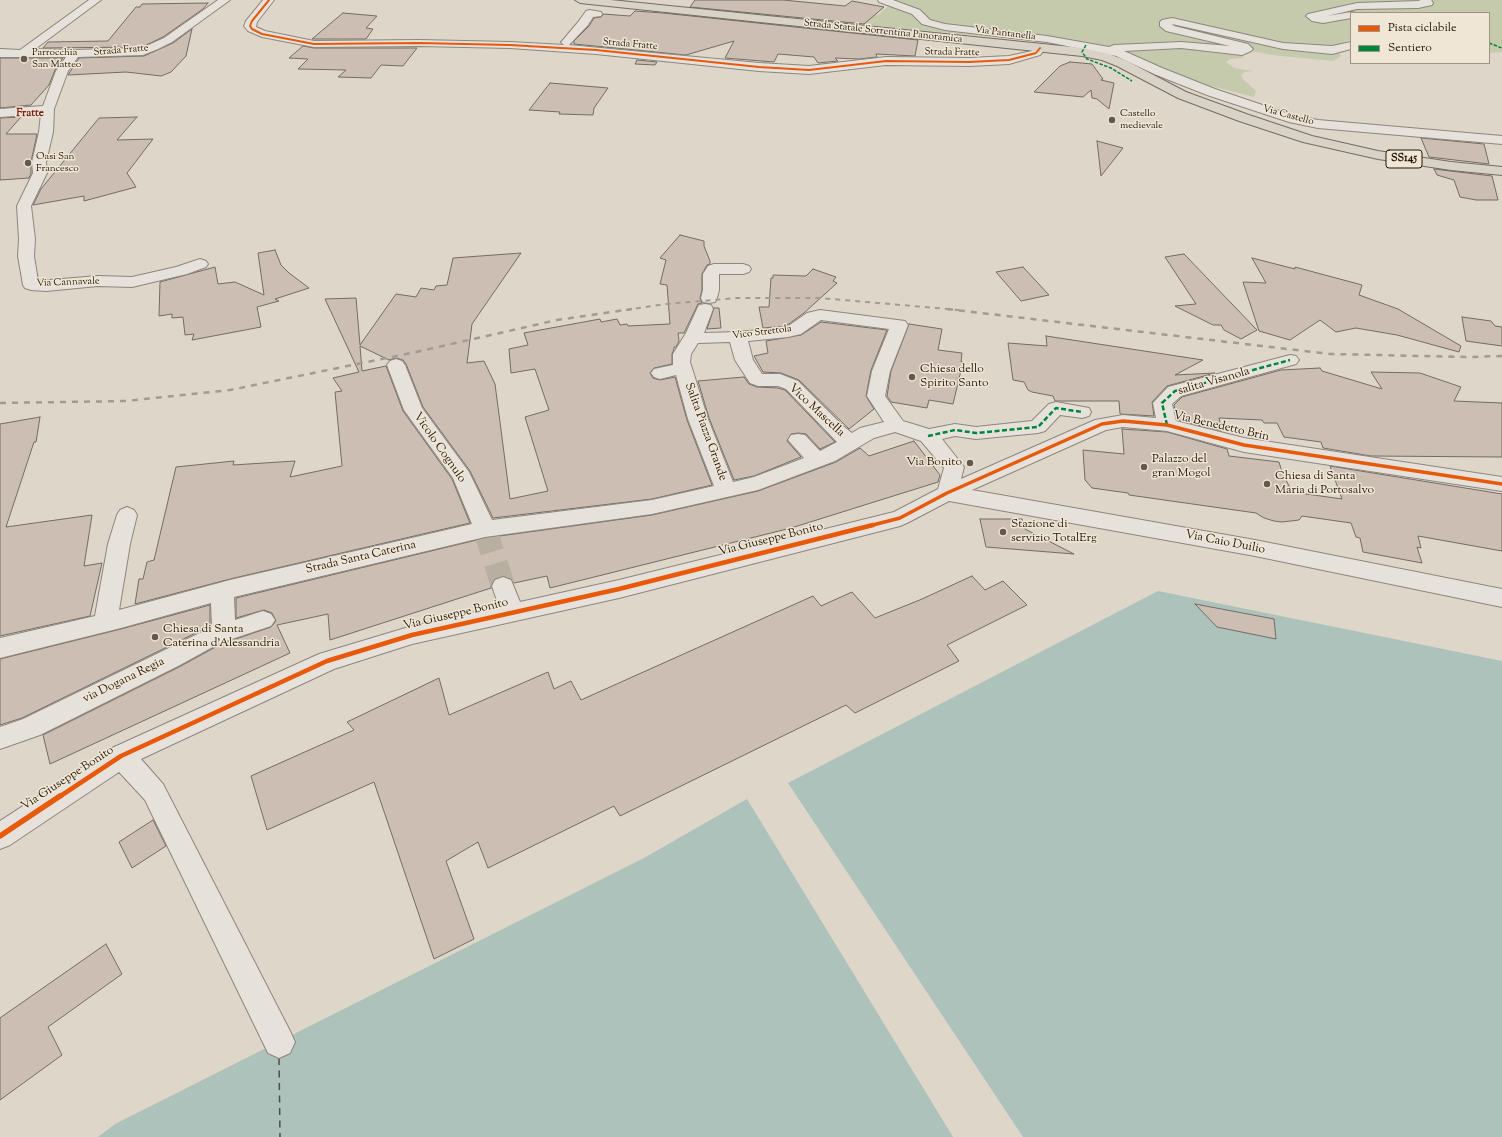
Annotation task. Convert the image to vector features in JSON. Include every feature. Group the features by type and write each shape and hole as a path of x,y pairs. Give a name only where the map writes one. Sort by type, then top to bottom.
{"main road":[{"name":"Strada Statale Sorrentina Panoramica","path":"580,0 1082,52 1105,57 1121,63 1182,95 1244,118 1308,139 1385,156 1451,166 1502,171"}],"street":[{"path":"67,54 26,50 96,0"},
{"name":"Strada Fratte","path":"67,54 150,49 168,40 225,0"},
{"name":"Strada Fratte","path":"269,0 252,21 250,26 252,29 262,34 314,44 418,43 510,45 619,52 759,67 809,70 886,60 1003,60 1028,56 1036,53 1040,48"},
{"name":"Via Pantanella","path":"882,0 916,12 926,22 945,27 1086,45"},
{"path":"1350,15 1323,20 1316,19 1312,16 1357,6 1418,5 1428,3 1424,0"},
{"path":"567,42 584,23 590,13 597,14"},
{"path":"1053,49 1068,45 1086,45 1125,49 1181,45 1242,51 1247,49 1244,46 1170,29 1166,26 1166,22 1172,21 1290,47 1332,50 1350,46"},
{"name":"Via Castello","path":"1086,45 1119,53 1158,71 1212,92 1289,118 1318,124 1502,140"},
{"path":"0,53 67,54"},
{"name":"Via Cannavale","path":"67,54 48,110 46,132 39,162 40,173 24,206 27,239 26,256 31,285 46,286 98,282 132,282 181,271 200,264"},
{"path":"0,113 48,110"},
{"name":"Salita Piazza Grande","path":"726,490 698,419 683,368 682,354 701,320 707,303 711,290 710,274 714,269 743,269"},
{"name":"Vico Strettola","path":"691,338 739,337 795,330 813,317 820,315 899,325 881,371 876,396 896,425"},
{"name":"Vico Mascella","path":"739,337 739,345 744,360 756,379 780,380 792,385 836,430 851,442"},
{"name":"salita Visanola","path":"1167,426 1162,403 1175,391 1290,360"},
{"name":"Vicolo Cognulo","path":"396,365 413,410 462,477 485,529"},
{"path":"660,373 683,368"},
{"path":"928,436 955,430 976,433 1038,427 1056,408 1082,412"},
{"name":"Via Benedetto Brin","path":"947,493 1102,424 1122,421 1167,426 1244,445 1502,484"},
{"path":"896,425 928,436 954,467 947,493"},
{"name":"Strada Santa Caterina","path":"0,648 105,623 222,591 485,529 652,507 758,483 828,456 867,433 896,425"},
{"path":"798,440 817,460"},
{"name":"Via Caio Duilio","path":"947,493 1232,544 1502,598"},
{"name":"Via Giuseppe Bonito","path":"0,836 121,756 327,662 412,635 626,587 900,518 947,493"},
{"path":"105,623 119,544 127,515"},
{"path":"504,586 512,613"},
{"path":"222,591 224,631"},
{"name":"via Dogana Regia","path":"0,738 31,727 224,631 263,620"},
{"path":"121,756 154,792 278,1042"}],"green space":[{"path":"896,0 1502,0 1502,52 1490,53 1490,12 1350,12 1350,40 1336,45 1341,56 1333,61 1272,55 1229,47 1104,46 1045,42 814,20 816,12 867,13 878,15"},
{"path":"1174,47 1243,55 1243,58 1230,59 1226,62 1234,68 1253,71 1245,72 1241,75 1243,79 1256,91 1254,97 1172,76 1124,51"}],"water":[{"path":"1158,591 1502,661 1502,1137 1023,1137 788,783"},
{"path":"747,799 953,1137 98,1137 115,1124 644,858"}],"building":[{"path":"695,0 783,0 845,6 852,1 884,7 864,24 690,7"},
{"path":"208,3 203,9 163,37 142,47 43,48 48,42 108,41 136,7 140,7 142,4"},
{"path":"635,11 918,40 915,56 876,54 877,57 859,59 835,58 838,61 818,63 814,57 778,54 774,62 725,58 734,41 686,55 574,44 574,41 589,26 594,18 601,17 603,14 630,16"},
{"path":"343,13 377,16 366,28 373,29 366,39 312,39"},
{"path":"192,29 186,56 171,72 161,76 126,72 68,75 79,58 144,56 173,43"},
{"path":"303,46 314,48 417,48 403,66 381,65 371,78 338,77 346,70 298,69 308,59 289,58"},
{"path":"0,58 63,58 55,70 49,85 31,105 0,108"},
{"path":"637,60 657,62 655,65 635,64"},
{"path":"1070,62 1092,64 1103,79 1101,80 1114,83 1109,109 1097,99 1092,98 1091,90 1083,97 1034,92 1060,66"},
{"path":"550,83 608,88 594,108 593,115 559,114 560,112 529,110"},
{"path":"21,117 6,134 37,134 31,162 31,173 29,178 0,180 0,118"},
{"path":"137,117 117,140 153,139 127,173 136,187 84,201 84,196 33,205 41,189 99,118"},
{"path":"1421,138 1484,144 1489,164 1429,157"},
{"path":"1097,141 1123,148 1101,176"},
{"path":"1434,169 1492,176 1498,200 1476,200 1460,197 1454,180 1437,175"},
{"path":"680,235 704,241 704,246 710,264 707,265 702,274 702,290 700,298 702,303 698,304 684,333 678,333 679,341 676,347 674,347 672,364 654,368 650,373 653,378 660,380 675,377 687,420 712,485 652,499 493,518 470,471 423,407 403,360 396,358 389,360 360,346 362,371 386,366 403,411 452,479 470,523 230,579 135,604 139,579 143,579 147,562 154,560 176,467 234,461 233,465 295,461 290,477 342,466 335,392 342,391 333,378 359,372 325,299 356,298 360,345 396,294 416,297 421,288 434,290 436,286 447,285 453,258 521,253 472,324 467,363 484,361 495,384 510,499 548,491 525,417 549,410 535,369 511,373 509,349 528,345 524,333 600,319 601,322 617,319 620,325 627,324 628,326 670,324 667,285 660,284 666,260 660,258"},
{"path":"275,250 281,265 309,288 275,299 279,301 257,307 261,327 192,340 194,334 185,335 183,317 172,318 172,314 159,316 160,282 215,267 218,284 235,282 264,295 258,253"},
{"path":"1184,254 1257,330 1241,339 1224,330 1221,325 1213,325 1175,306 1196,304 1165,257"},
{"path":"1252,258 1295,269 1295,267 1362,285 1359,295 1398,309 1461,346 1459,352 1397,335 1356,328 1336,332 1320,320 1290,340 1259,331 1243,282 1266,283"},
{"path":"1023,267 1049,295 1021,301 996,272"},
{"path":"813,269 836,277 833,281 837,283 804,313 786,326 763,328 759,307 769,307 771,278 773,278 773,275 806,276"},
{"path":"714,308 719,308 721,328 707,329"},
{"path":"1462,317 1491,321 1495,326 1502,327 1502,346 1466,341"},
{"path":"821,322 887,330 871,370 866,396 874,409 849,429 799,380 781,373 763,372 754,356 768,353 766,341 801,335"},
{"path":"909,324 942,329 938,350 962,353 961,362 963,362 953,404 929,400 927,408 891,402 887,396 891,371"},
{"path":"1046,336 1203,360 1175,375 1215,373 1167,386 1152,402 1154,416 1120,414 1119,401 1055,401 1053,396 1032,392 1028,390 1024,382 1013,380 1008,343 1047,346"},
{"path":"1320,368 1322,371 1382,389 1371,372 1420,373 1461,387 1454,401 1502,403 1502,457 1371,456 1323,448 1321,442 1284,437 1277,423 1264,423 1262,420 1219,418 1222,431 1177,420 1174,405 1182,397 1281,370"},
{"path":"744,377 749,384 757,387 778,388 785,390 835,442 820,449 806,434 791,434 787,441 801,457 754,476 734,480 709,418 698,381"},
{"path":"40,417 36,442 34,442 6,527 92,515 84,566 102,563 90,616 0,636 0,424"},
{"path":"1122,429 1167,432 1227,449 1229,456 1279,462 1282,472 1292,492 1342,499 1330,466 1502,494 1502,551 1418,536 1421,548 1417,547 1422,563 1363,552 1360,538 1356,537 1351,523 1302,516 1299,520 1282,522 1274,521 1264,518 1256,513 1129,495 1128,493 1092,488 1085,480 1083,450 1124,454"},
{"path":"914,441 940,475 938,482 791,528 550,588 547,576 514,583 512,579 502,576 494,579 491,588 330,640 328,614 277,625 290,653 50,764 43,735 181,666 221,644 271,627 276,621 272,613 264,610 236,618 236,598 485,538 652,515 758,491 836,462 860,448 869,456"},
{"path":"980,519 1022,519 1025,529 1074,554 986,547"},
{"path":"972,576 985,590 1003,581 1027,605 947,645 959,661 855,713 846,705 620,816 614,806 488,868 478,842 446,861 474,939 434,959 374,782 267,830 251,776 354,730 347,722 439,678 449,715 548,672 554,689 571,681 581,700 813,596 821,606 852,592 875,618 922,599"},
{"path":"1195,604 1274,619 1276,639 1217,627"},
{"path":"210,605 210,626 22,718 0,725 0,659"},
{"path":"153,820 166,846 132,868 119,842"},
{"path":"106,944 122,974 48,1027 62,1055 0,1100 0,1018"}],"ferry route":[{"path":"279,1058 280,1137"}],"tunnel":[{"path":"485,529 503,586"}],"railway":[{"path":"626,310 665,304 737,298 820,298 959,310"},
{"path":"0,403 126,401 230,390 416,352 557,320 632,309"},
{"path":"947,309 1330,354 1470,357 1502,356"}],"marked path":[{"path":"1490,43 1502,48"},
{"path":"1086,45 1082,52 1087,59 1111,68 1132,81"},
{"path":"1167,425 1162,403 1175,391 1290,360"},
{"path":"928,436 955,430 976,433 1038,427 1056,408 1082,412"}],"cycle path":[{"path":"269,0 252,21 250,26 252,29 262,34 314,44 419,43 510,45 596,50 759,67 809,70 886,61 969,62 1009,60 1036,53 1040,48"},
{"path":"0,836 121,756 327,661 412,635 619,589 900,518 947,493 1102,424 1123,421 1167,425 1244,445 1502,484"}],"place":[{"name":"Parrocchia San Matteo","path":"24,59"},
{"name":"Castello medievale","path":"1112,120"},
{"name":"Oasi San Francesco","path":"28,163"},
{"name":"Chiesa dello Spirito Santo","path":"912,377"},
{"name":"Via Bonito","path":"970,463"},
{"name":"Palazzo del gran Mogol","path":"1144,467"},
{"name":"Chiesa di Santa Maria di Portosalvo","path":"1267,484"},
{"name":"Stazione di servizio TotalErg","path":"1003,532"},
{"name":"Chiesa di Santa Caterina d'Alessandria","path":"155,637"}],"district":[{"name":"Fratte","path":"30,114"}]}
